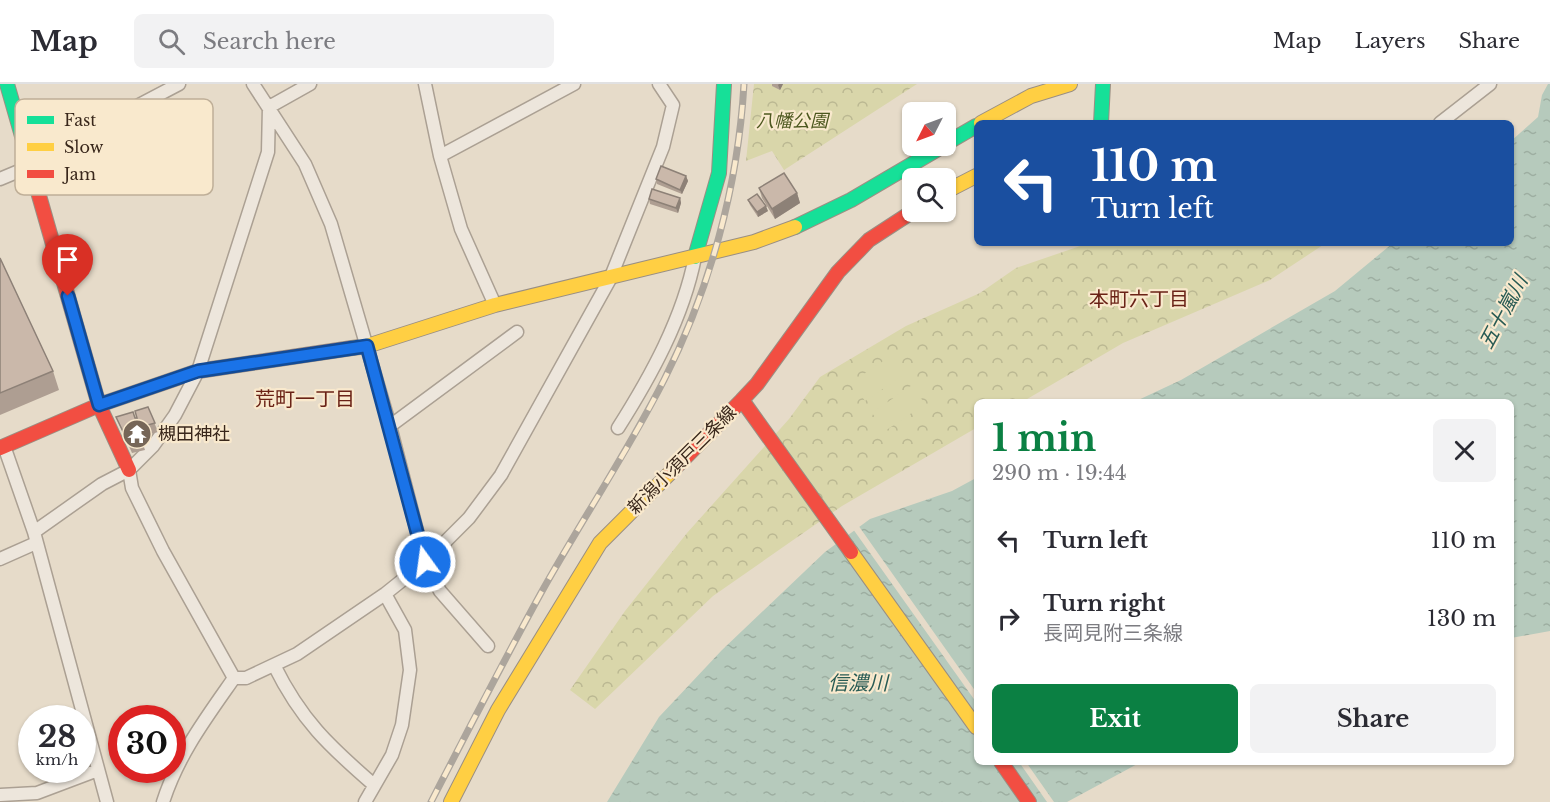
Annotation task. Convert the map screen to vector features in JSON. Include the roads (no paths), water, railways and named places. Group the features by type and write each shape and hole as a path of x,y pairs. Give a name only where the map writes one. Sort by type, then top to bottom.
{"street":[{"path":"7,84 15,111"},
{"path":"150,99 178,84"},
{"path":"253,84 305,164 331,224 390,426 425,562 444,597 488,646"},
{"path":"269,106 310,84"},
{"path":"426,84 440,156 461,230 495,305"},
{"path":"440,156 574,84"},
{"path":"234,678 246,678 297,654 385,594 425,562 469,518 501,475 610,279 663,147 673,105 659,84"},
{"path":"618,428 666,342 689,288 695,257 719,173 724,84"},
{"path":"987,120 1031,96 1070,84"},
{"path":"1101,120 1103,84"},
{"path":"1444,120 1490,84"},
{"path":"0,560 35,537 102,484 129,470 153,446 175,415 198,371 268,152 269,106"},
{"path":"956,138 974,127"},
{"path":"107,802 35,537 2,447 99,405 198,371 367,346 495,305 610,279 754,242 804,225 925,156"},
{"path":"0,179 15,173"},
{"path":"956,186 974,177"},
{"path":"39,195 99,405 129,470 132,488 163,551 234,678"},
{"path":"747,405 757,384 838,272 869,240 902,219"},
{"path":"390,426 516,332"},
{"name":"新潟小須戸三条線","path":"452,802 498,710 600,543 747,405 974,724"},
{"path":"365,802 392,755 402,725 410,670 405,630 385,594"},
{"path":"274,665 304,718 336,752 374,785"},
{"path":"163,802 173,771 188,744 234,678"},
{"path":"1003,765 1029,802"},
{"path":"0,795 37,793 98,770"}],"water":[{"name":"五十嵐川","path":"1550,84 1550,631 1514,637 1514,399 1140,399 1181,380 1335,291 1389,246 1514,246 1514,138 1538,117 1542,95"},
{"name":"信濃川","path":"974,479 974,765 1135,765 1067,802 607,802 659,717 722,650 825,552 870,519 952,491"}],"railway":[{"path":"431,802 527,619 635,434 680,345 708,274 719,236 735,161 744,84"}],"place":[{"name":"槻田神社","path":"137,434"}],"district":[{"name":"本町六丁目","path":"1139,299"},
{"name":"荒町一丁目","path":"305,399"}],"park label":[{"name":"八幡公園","path":"792,121"}]}
